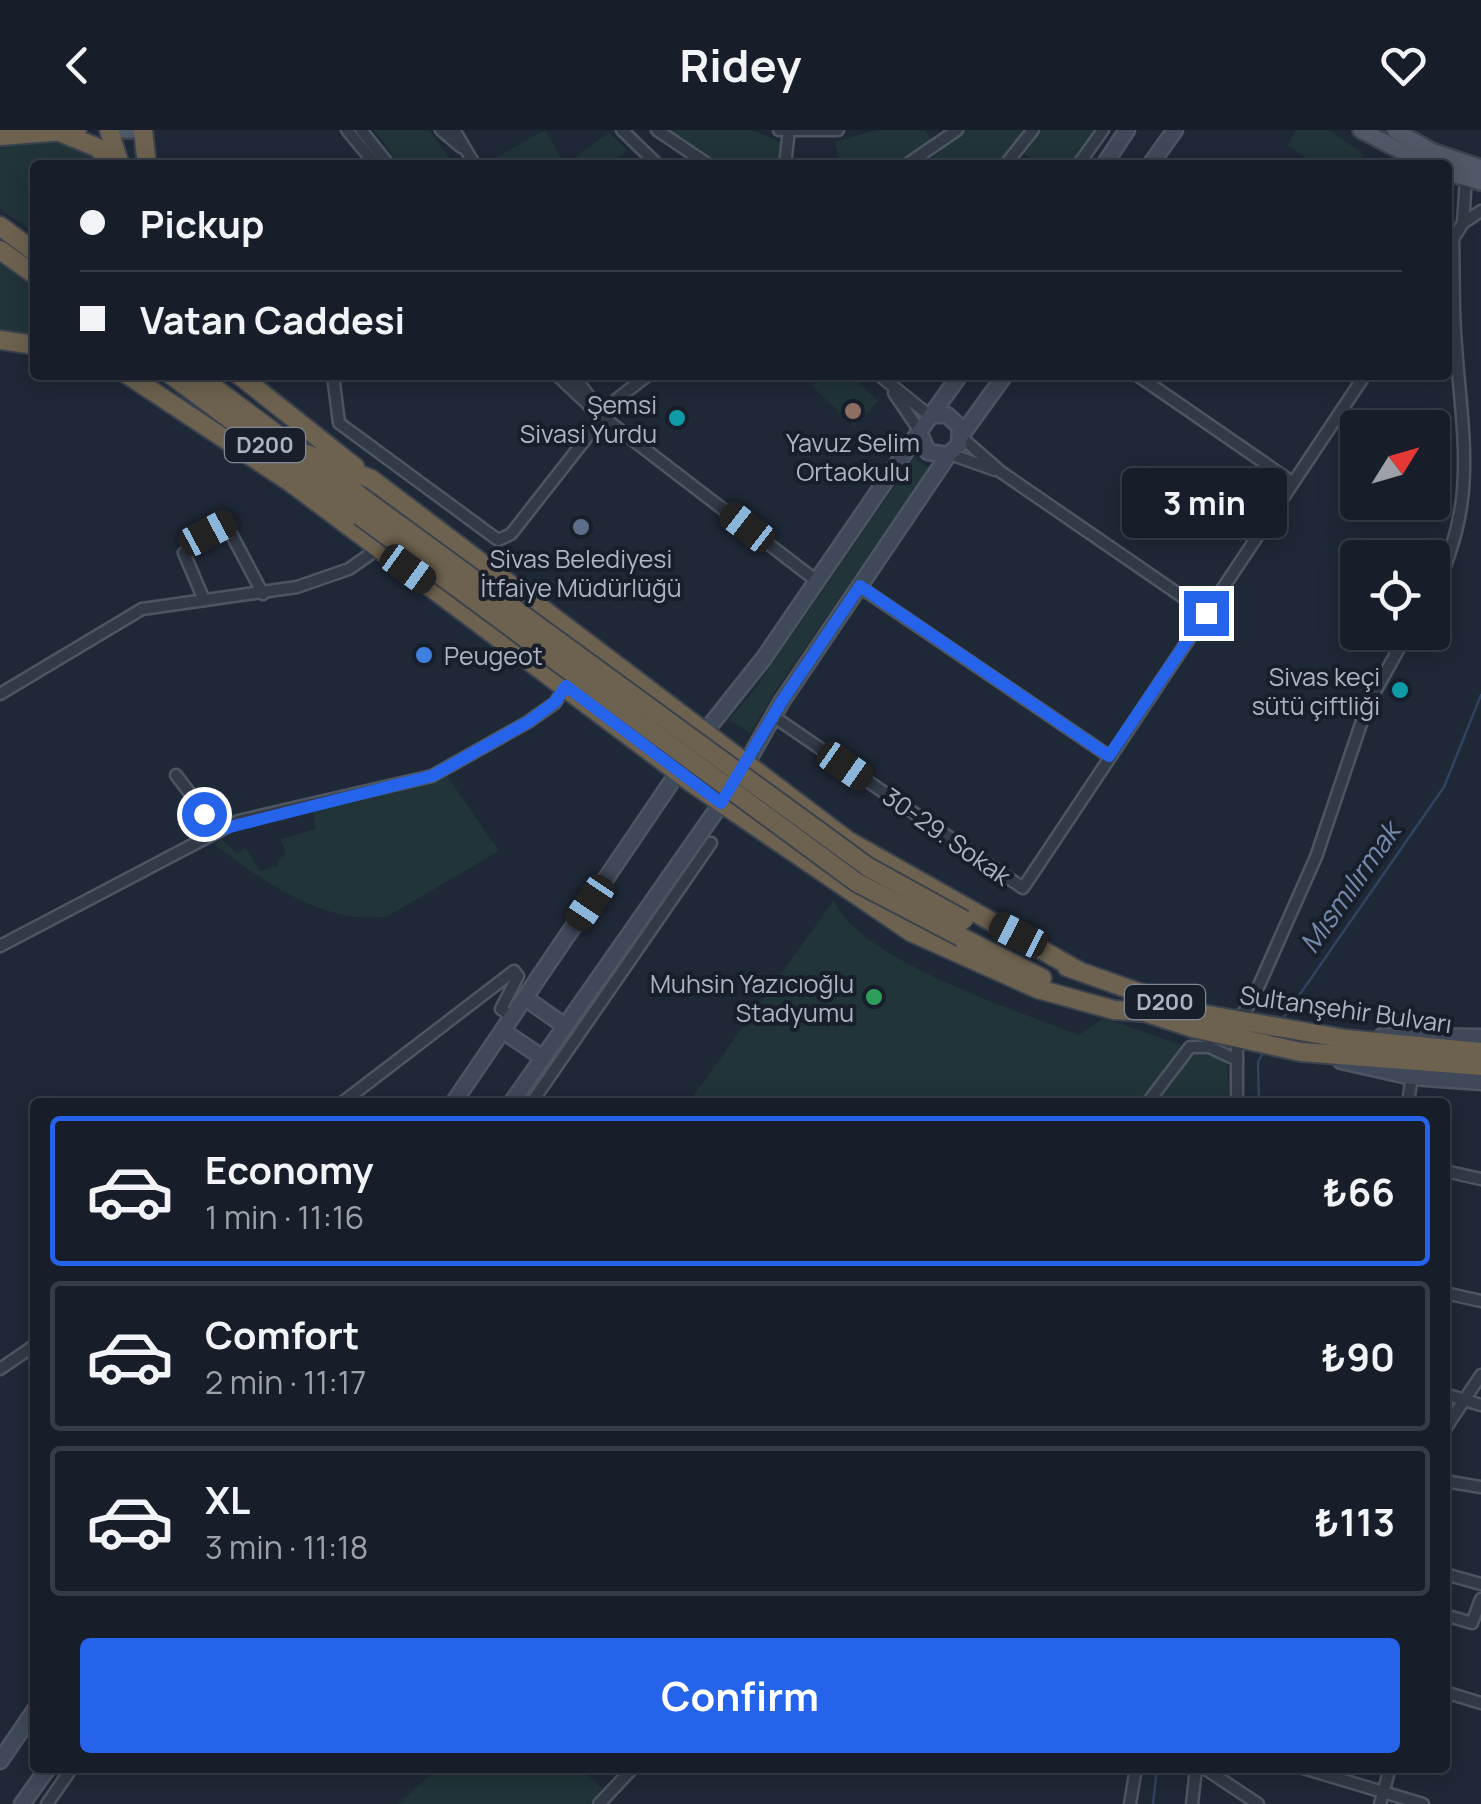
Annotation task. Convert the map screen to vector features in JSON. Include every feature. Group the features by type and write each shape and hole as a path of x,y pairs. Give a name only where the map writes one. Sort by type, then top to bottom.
{"highway":[{"path":"0,136 78,130"},
{"path":"112,130 116,160"},
{"path":"143,130 147,160"},
{"path":"56,132 98,148 111,160"},
{"path":"0,226 30,248"},
{"path":"0,250 30,272"},
{"path":"0,340 30,344"},
{"path":"136,380 290,482 678,772 911,932 1038,989 1114,1010 1145,1012"},
{"path":"174,380 290,482"},
{"name":"Sultanşehir Bulvarı","path":"175,380 868,867 1034,976 1145,1012 1245,1030 1310,1032 1481,1052"},
{"name":"Sultanşehir Bulvarı","path":"204,380 301,452 364,509"},
{"path":"245,380 847,840 1079,971"},
{"path":"301,452 371,479"},
{"name":"Sultanşehir Bulvarı","path":"962,929 1301,1052 1481,1066"}],"main road":[{"path":"112,130 143,130"},
{"path":"1361,130 1418,160"},
{"path":"1402,132 1441,155 1481,168"}],"street":[{"path":"347,130 372,160"},
{"path":"361,130 385,160"},
{"path":"440,130 462,147"},
{"path":"454,130 471,160"},
{"path":"622,130 653,160"},
{"path":"657,130 702,160"},
{"path":"785,160 786,131 838,130"},
{"path":"913,160 957,130"},
{"path":"1009,160 1033,130"},
{"path":"1082,160 1104,130"},
{"path":"1107,160 1127,130"},
{"path":"1154,160 1175,130"},
{"path":"1452,239 1463,223 1473,180"},
{"path":"1463,223 1481,211"},
{"path":"1450,565 1460,549 1470,448 1452,286"},
{"path":"333,380 335,415 349,433 498,540 511,534 617,399 642,380"},
{"path":"563,380 818,582"},
{"path":"579,380 605,417"},
{"path":"884,380 931,416 952,417 961,436 1001,472 1206,613"},
{"path":"457,1098 705,731 764,658 956,380"},
{"path":"515,1098 543,1058 559,1048 565,1026 749,762 773,716 1001,380"},
{"path":"1144,380 1292,482"},
{"path":"860,586 1109,756 1362,380"},
{"path":"888,384 928,452 950,454 1001,472"},
{"path":"204,600 184,553 226,524 262,594"},
{"path":"0,694 142,609 262,594 349,570 380,548"},
{"path":"1237,1098 1237,1060 1252,1001 1316,858 1350,747 1376,684 1397,650"},
{"path":"0,946 132,880 218,830 432,776 528,722 555,702 566,686"},
{"name":"30-29. Sokak","path":"773,716 1023,888 1109,756"},
{"path":"176,774 218,830"},
{"path":"534,1098 559,1048 711,842"},
{"path":"348,1098 514,971 518,976 501,1010 512,1018"},
{"path":"525,998 565,1026"},
{"path":"503,1031 543,1058"},
{"path":"1346,1039 1420,1034 1481,1037"},
{"path":"1151,1098 1190,1047 1210,1046 1237,1060"},
{"path":"1301,1052 1412,1077 1481,1082"},
{"path":"1409,1098 1412,1077"},
{"path":"1450,1171 1481,1179"},
{"path":"1450,1295 1481,1301"},
{"path":"0,1369 30,1348"},
{"path":"1450,1421 1481,1375"},
{"path":"1450,1395 1481,1404"},
{"path":"1450,1481 1481,1487"},
{"path":"1450,1575 1481,1584"},
{"path":"1450,1616 1472,1623 1481,1598"},
{"path":"1450,1694 1481,1703"},
{"path":"0,1761 30,1717"},
{"path":"22,1804 44,1773"},
{"path":"47,1804 69,1773"},
{"path":"599,1804 628,1773"},
{"path":"1130,1804 1135,1773"},
{"path":"1192,1804 1195,1773"},
{"path":"1212,1773 1258,1804"},
{"path":"1323,1773 1422,1804"},
{"path":"1380,1804 1389,1773"}],"green space":[{"path":"374,130 429,130 451,160 396,160"},
{"path":"545,130 562,160 492,160"},
{"path":"663,130 751,130 784,143 782,160 715,160"},
{"path":"877,130 925,130 932,142 901,160 839,160 835,142"},
{"path":"964,130 1027,130 1002,160 931,160"},
{"path":"1042,130 1097,130 1075,160 1032,160 1024,154"},
{"path":"1296,130 1329,130 1364,154 1360,160 1310,160 1287,145"},
{"path":"609,133 627,150 619,157 622,160 575,157"},
{"path":"49,136 77,144 96,160 30,160 30,230 0,209 0,143"},
{"path":"0,264 30,285 30,337 0,332"},
{"path":"817,380 855,380 878,401 854,426 812,386"},
{"path":"914,458 929,468 750,734 729,719 752,693"},
{"path":"447,776 499,851 388,916 365,918 318,908 274,886 215,845 221,839 237,853 246,848 260,871 278,866 278,859 286,854 281,839 315,829 313,810"},
{"name":"Muhsin Yazıcıoğlu Stadyumu","path":"834,900 849,922 874,943 906,963 981,998 1079,1035 1104,1018 1227,1061 1229,1098 692,1098"},
{"path":"432,1773 586,1773 602,1788 589,1804 398,1804"}],"waterway":[{"name":"Mısmılırmak","path":"1282,1020 1444,787 1481,695"},
{"name":"Mısmılırmak","path":"1259,1098 1258,1062 1263,1053"},
{"name":"Mısmılırmak","path":"1153,1804 1156,1773"}],"place":[{"name":"Yavuz Selim Ortaokulu","path":"853,411"},
{"name":"Şemsi Sivasi Yurdu","path":"677,418"},
{"name":"Sivas Belediyesi İtfaiye Müdürlüğü","path":"581,527"},
{"name":"Peugeot","path":"424,655"},
{"name":"Sivas keçi sütü çiftliği","path":"1400,690"},
{"name":"Muhsin Yazıcıoğlu Stadyumu","path":"874,997"}],"route":[{"path":"204,814 218,830 238,821 432,776 528,722 555,702 566,686 721,803 782,701 860,586 1109,756 1206,613"}]}
